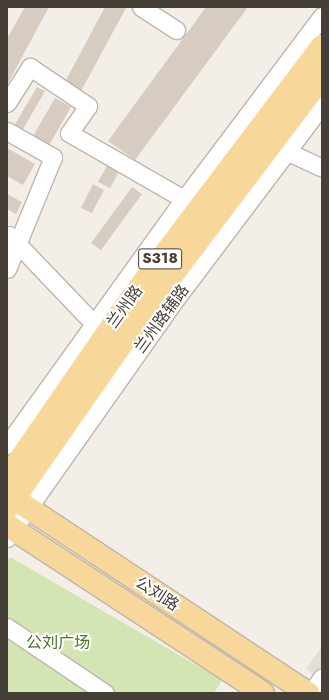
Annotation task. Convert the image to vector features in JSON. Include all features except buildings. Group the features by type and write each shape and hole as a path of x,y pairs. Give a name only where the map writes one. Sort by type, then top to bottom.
{"main road":[{"name":"兰州路","path":"7,478 129,301 322,46"},
{"name":"兰州路","path":"14,502 146,310 322,77"},
{"name":"公刘路","path":"14,502 308,693"},
{"name":"公刘路","path":"9,531 263,693"}],"street":[{"path":"141,7 176,30"},
{"path":"7,445 93,323 184,199 322,16"},
{"path":"7,103 30,67 88,106 69,133 184,199"},
{"name":"兰州路辅路","path":"9,531 14,502 139,350 286,150 322,104"},
{"path":"7,131 53,157 12,237 7,268"},
{"path":"286,150 322,168"},
{"path":"12,237 93,323"},
{"path":"7,627 105,693"},
{"path":"311,693 322,677"}],"shaded area":[{"path":"322,646 322,679 306,669"}],"green space":[{"name":"公刘广场","path":"10,557 222,680 214,693 7,693 7,561"}]}
